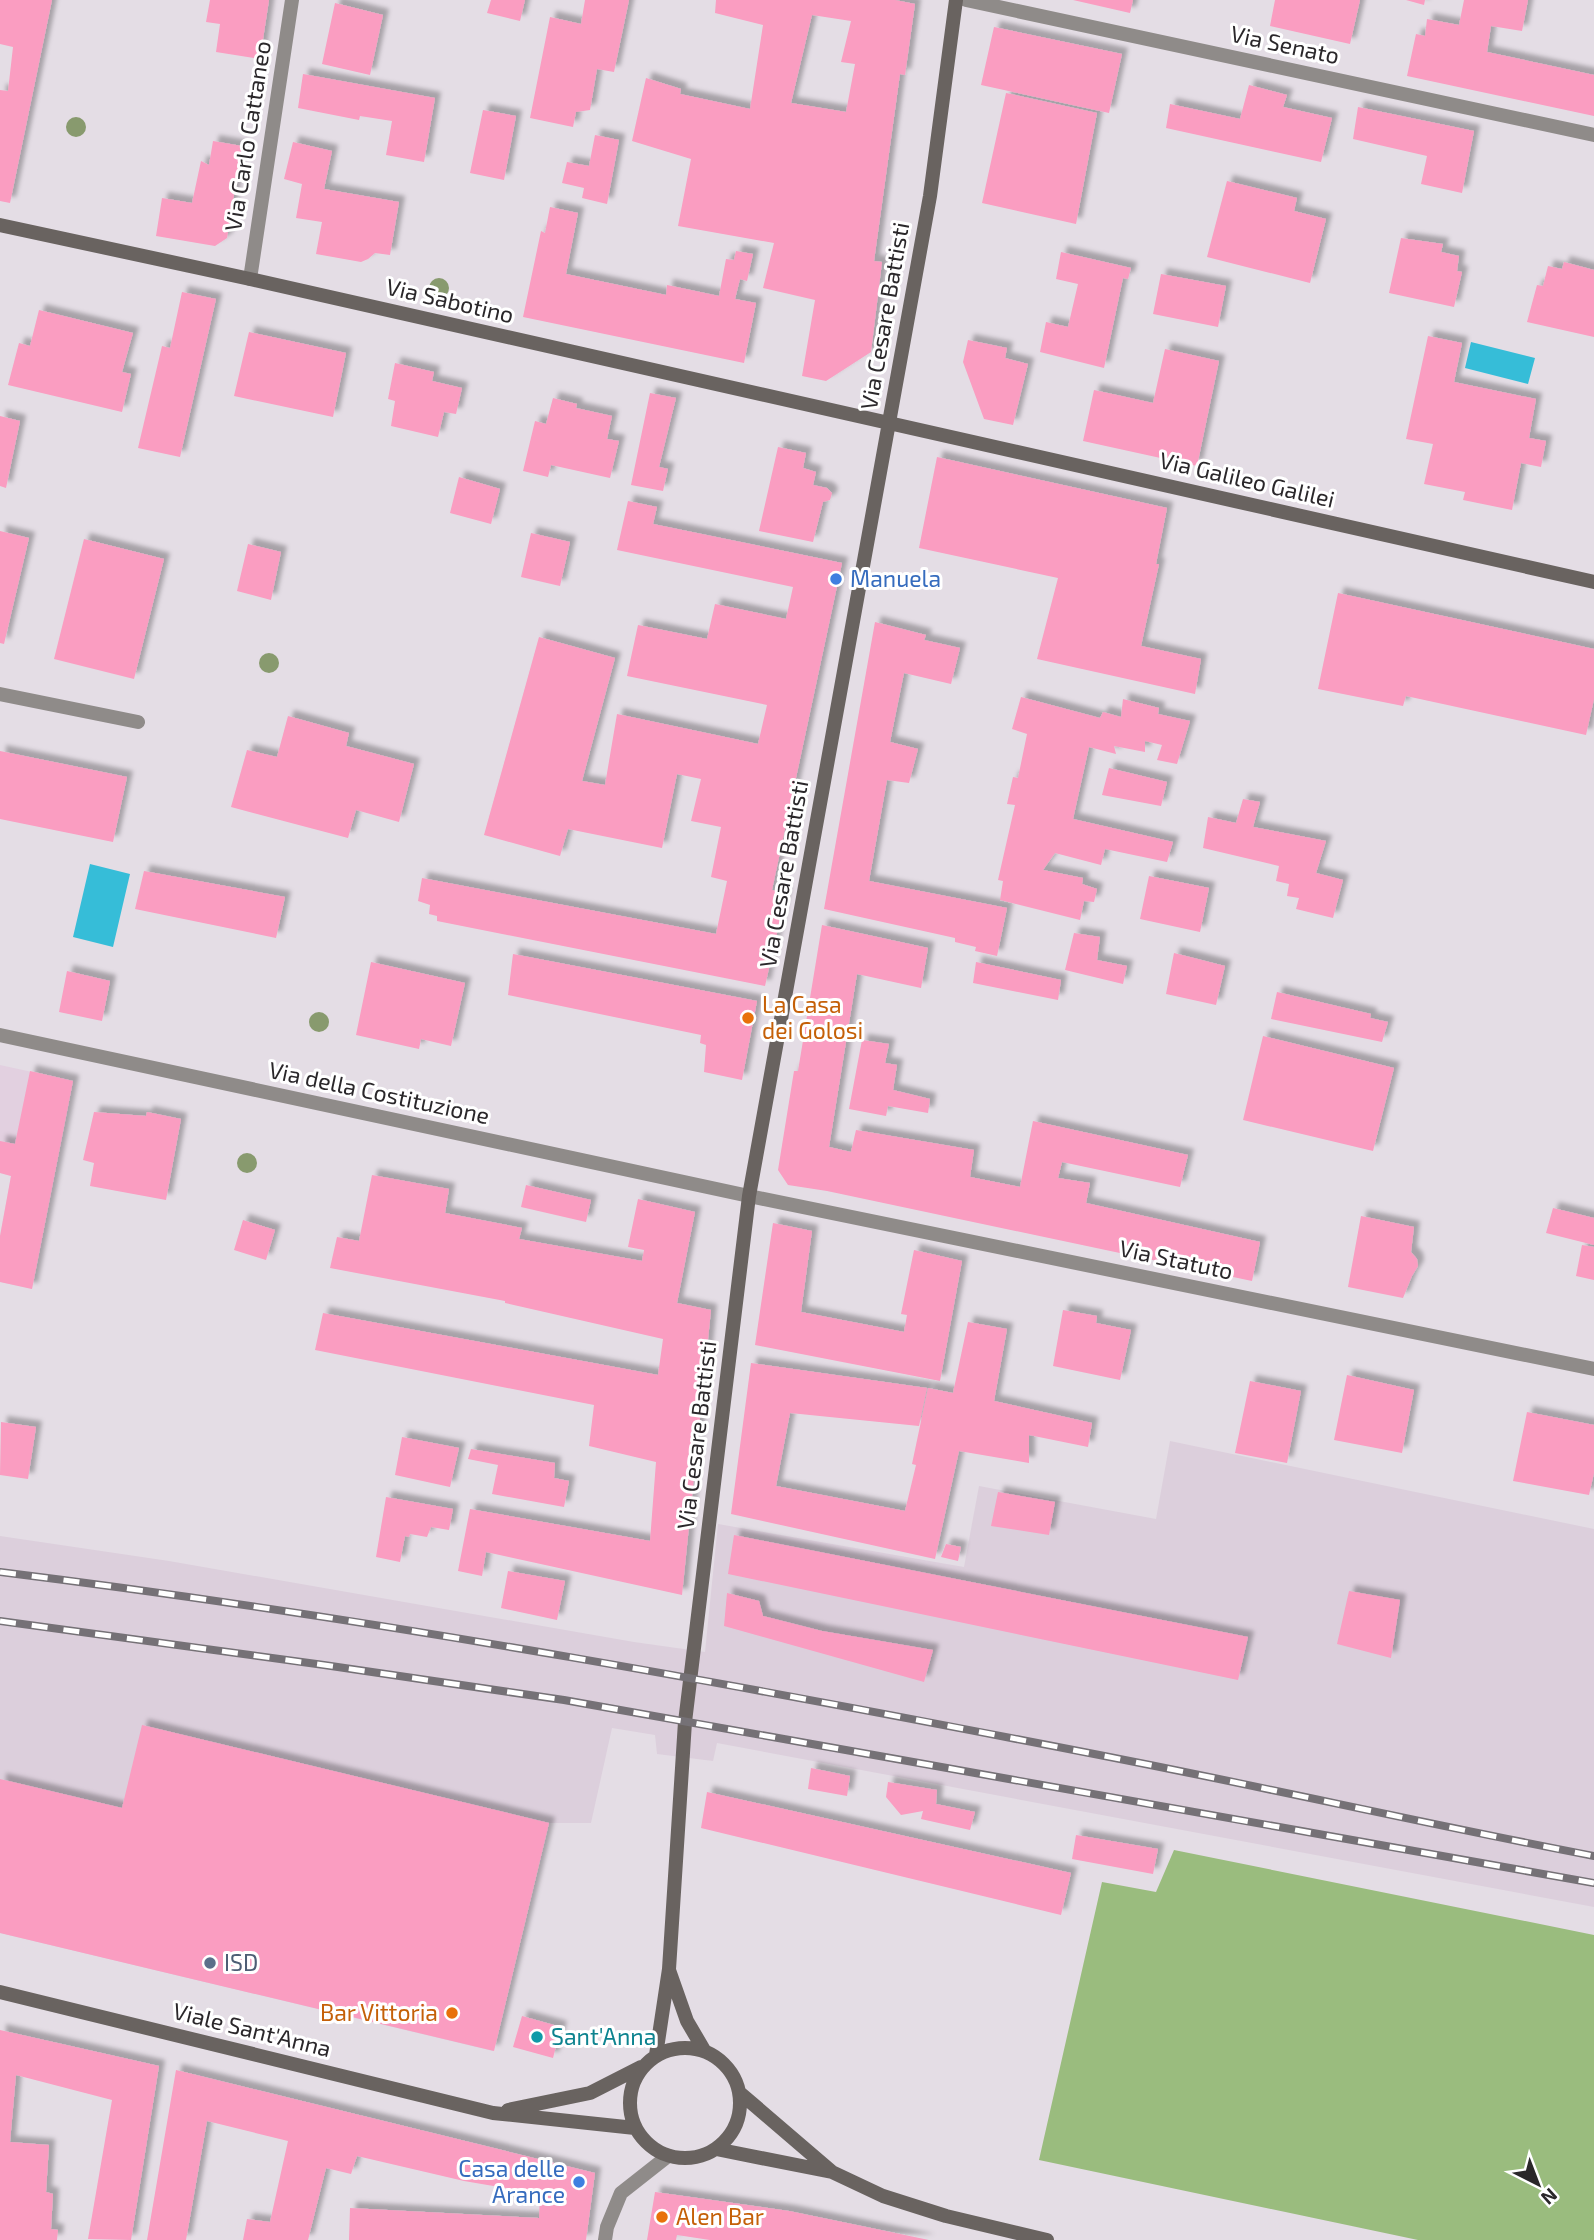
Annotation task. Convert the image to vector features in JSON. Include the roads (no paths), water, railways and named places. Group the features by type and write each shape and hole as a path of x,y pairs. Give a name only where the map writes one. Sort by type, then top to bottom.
{"street":[{"name":"Via Carlo Cattaneo","path":"250,279 292,0"},
{"name":"Via Cesare Battisti","path":"656,2055 668,1969 685,1722 749,1196 930,196 956,0"},
{"name":"Via Senato","path":"966,0 1594,135"},
{"name":"Via Sabotino","path":"0,225 889,423"},
{"name":"Via Galileo Galilei","path":"889,423 1594,583"},
{"path":"0,694 138,722"},
{"name":"Via della Costituzione","path":"0,1035 749,1196"},
{"name":"Via Statuto","path":"749,1196 1594,1369"},
{"name":"Via Cesare Battisti","path":"668,1969 687,2021 704,2050"},
{"name":"Viale Sant'Anna","path":"0,1992 493,2113 635,2128"},
{"path":"680,2048 704,2050 721,2060 733,2075 740,2093 736,2124 728,2138 716,2149 701,2156 668,2156 654,2150 635,2128 630,2112 630,2095 635,2079 644,2065 656,2055 680,2048"},
{"name":"Viale Sant'Anna","path":"493,2113 590,2093 644,2065"},
{"path":"740,2093 832,2172"},
{"path":"716,2149 832,2172 883,2196 946,2216 1047,2240"},
{"path":"605,2240 607,2227 621,2193 668,2156"}],"water":[{"path":"1471,342 1535,358 1528,384 1465,368"},
{"path":"90,864 130,874 113,947 73,937"}],"railway":[{"path":"0,1572 286,1611 714,1682 1140,1763 1594,1856"},
{"path":"0,1621 564,1700 1594,1883"}],"place":[{"name":"Manuela","path":"836,579"},
{"name":"La Casa dei Golosi","path":"748,1018"},
{"name":"ISD","path":"210,1963"},
{"name":"Bar Vittoria","path":"452,2013"},
{"name":"Sant'Anna","path":"537,2037"},
{"name":"Casa delle Arance","path":"579,2182"},
{"name":"Alen Bar","path":"662,2217"}]}
